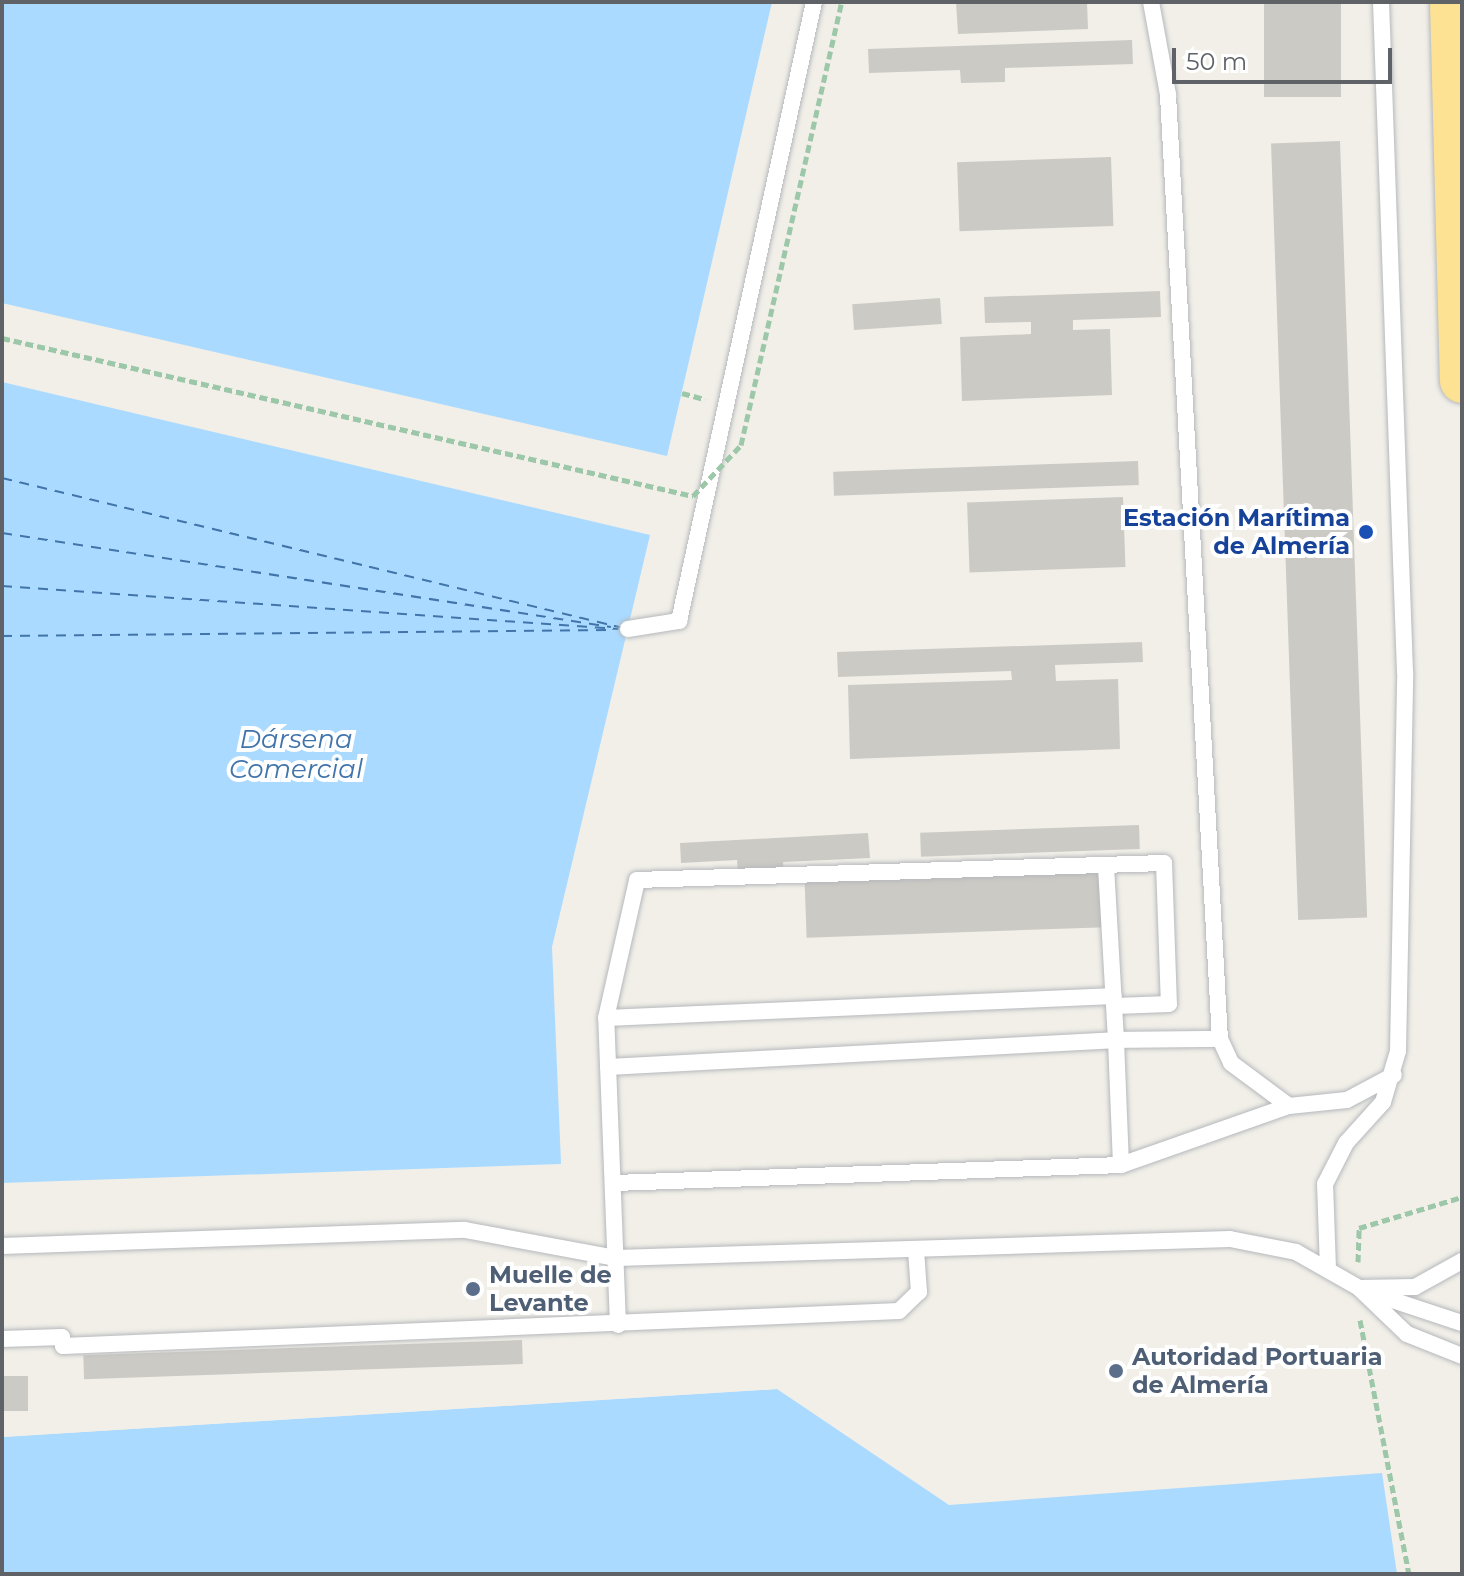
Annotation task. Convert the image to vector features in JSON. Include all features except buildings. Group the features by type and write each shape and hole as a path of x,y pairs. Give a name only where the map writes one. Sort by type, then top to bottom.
{"highway":[{"path":"1452,2 1462,381"}],"lane":[{"path":"628,629 679,621 814,2"},
{"path":"1151,2 1168,95 1220,1039 1231,1063 1289,1106"},
{"path":"1328,1269 1325,1184 1394,1075 1405,672 1381,2"},
{"path":"606,1018 1114,1001 1169,1004 1164,863 637,880 606,1018 618,1325"},
{"path":"1106,865 1121,1165"},
{"path":"608,1067 1116,1040 1220,1039"},
{"path":"614,1183 1121,1165 1289,1106 1347,1100 1394,1075"},
{"path":"2,1246 465,1230 616,1258 1230,1239 1296,1252 1359,1288 1407,1334 1462,1356"},
{"path":"2,1339 62,1337 63,1346 618,1325 912,1306 919,1292 916,1250"},
{"path":"1359,1288 1415,1287 1462,1261"},
{"path":"1359,1288 1462,1323"}],"path":[{"path":"2,338 693,496 741,445 842,2"},
{"path":"1409,1574 1361,1336 1359,1228 1462,1197"}],"water":[{"path":"2,2 772,2 667,456 2,303"},
{"name":"Dársena Comercial","path":"2,382 650,535 552,947 561,1164 2,1183"},
{"path":"777,1389 949,1505 1382,1473 1397,1574 2,1574 2,1437"}],"pier":[{"path":"780,1386 777,1389 2,1437 2,1433"}],"ferry route":[{"path":"2,478 623,628"},
{"path":"2,533 611,627"},
{"path":"2,586 619,629"},
{"path":"2,636 611,630"}],"place":[{"name":"Estación Marítima de Almería","path":"1366,532"},
{"name":"Muelle de Levante","path":"473,1289"},
{"name":"Autoridad Portuaria de Almería","path":"1116,1371"}]}
